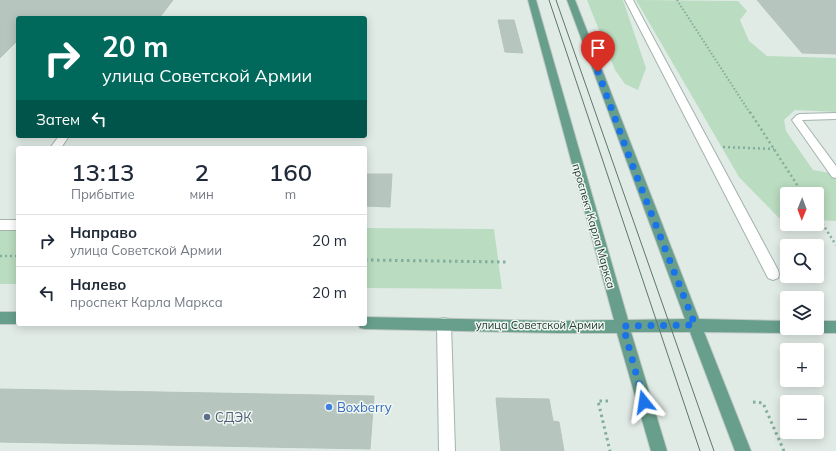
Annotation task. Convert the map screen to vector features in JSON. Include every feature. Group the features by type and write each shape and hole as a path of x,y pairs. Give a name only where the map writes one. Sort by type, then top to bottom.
{"main road":[{"name":"проспект Карла Маркса","path":"532,0 605,266 659,451"},
{"path":"571,0 630,159 743,451"},
{"path":"0,318 16,318"},
{"name":"улица Советской Армии","path":"367,323 558,326 695,325 780,327"},
{"path":"824,327 836,327"}],"lane":[{"path":"628,0 773,274"},
{"path":"836,116 800,117 797,120 836,174"},
{"path":"0,225 16,225"},
{"path":"444,324 447,451"}],"path":[{"path":"677,0 799,187"},
{"path":"706,146 775,149"},
{"path":"824,226 836,244"},
{"path":"0,256 16,256"},
{"path":"367,260 508,262"},
{"path":"608,401 598,401 610,451"},
{"path":"753,402 763,403 784,451"}],"green space":[{"path":"587,0 623,0 646,68 638,90 625,84 615,70"},
{"path":"636,0 738,1 747,11 740,20 749,41 767,56 836,58 836,112 795,110 784,120 786,131 813,170 836,174 836,221 824,220 824,187 780,187 779,218 739,177"},
{"path":"0,224 16,225 16,284 0,284"},
{"path":"367,228 494,229 502,289 367,288"}],"building":[{"path":"0,0 173,0 161,16 16,16 16,42 0,58"},
{"path":"757,0 836,0 836,54 802,53"},
{"path":"498,20 514,20 523,53 505,52"},
{"path":"367,174 392,174 390,207 367,206"},
{"path":"0,389 374,396 370,449 0,442"},
{"path":"496,398 549,399 553,421 559,422 564,451 501,451"}],"tram line":[{"path":"549,0 700,451"},
{"path":"556,0 714,451"}],"place":[{"name":"Boxberry","path":"329,407"},
{"name":"СДЭК","path":"207,417"}],"route":[{"path":"598,72 630,159 695,325 623,326 644,402"}]}
